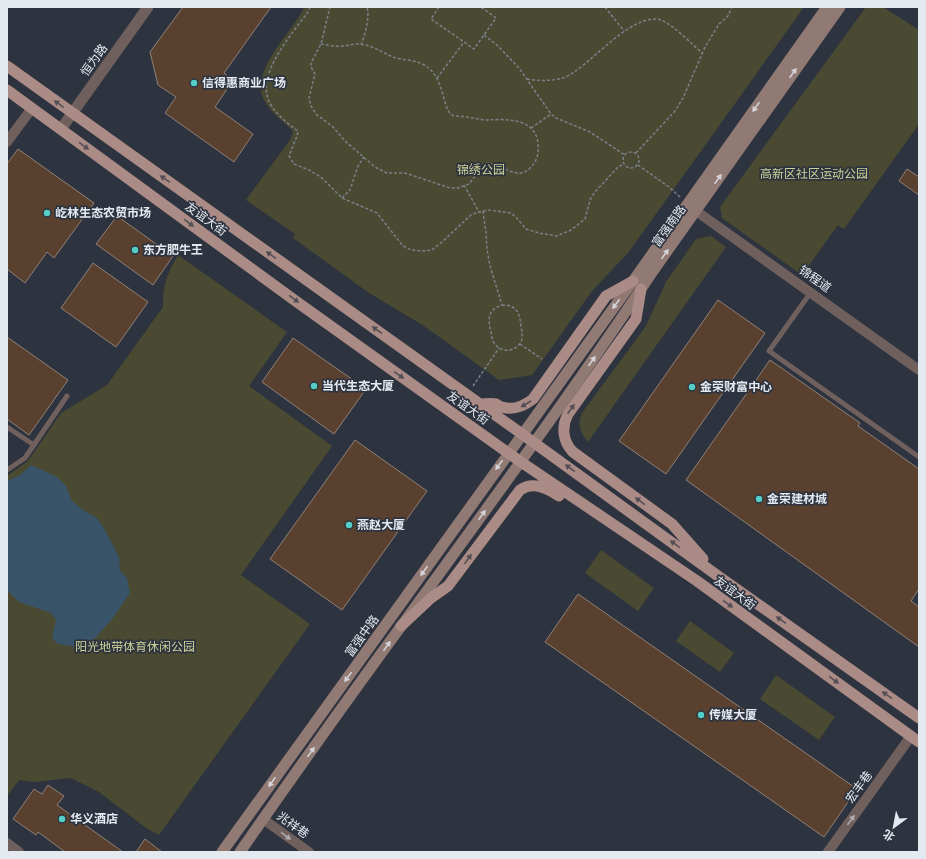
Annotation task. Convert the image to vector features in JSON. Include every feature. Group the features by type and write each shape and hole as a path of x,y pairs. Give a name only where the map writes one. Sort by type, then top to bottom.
{"main road":[{"name":"富强南路","path":"692,208 827,7"},
{"name":"富强南路","path":"522,434 637,285 840,7"},
{"name":"友谊大街","path":"7,66 535,443 718,576 919,718"},
{"name":"友谊大街","path":"7,90 297,302 508,453 697,582 915,739"},
{"name":"富强南路","path":"521,462 535,443 637,285"},
{"path":"480,404 496,404 503,408 516,408 523,406 533,399 606,296 637,285 636,319 565,420 564,426 566,443 573,452 672,524 718,576"},
{"name":"富强中路","path":"222,852 522,434"},
{"path":"240,852 401,626 521,462"},
{"path":"401,626 431,598 448,586 514,496 524,487 530,486 541,486 551,491 660,565 697,582"}],"street":[{"name":"恒为路","path":"61,129 148,7"},
{"path":"7,142 32,108"},
{"name":"锦程道","path":"692,208 919,370"},
{"name":"宏丰巷","path":"828,852 915,739"},
{"name":"兆祥巷","path":"263,819 309,852"},
{"path":"7,843 19,852"}],"lane":[{"path":"811,292 769,351 919,458"},
{"path":"7,470 25,458 67,396"},
{"path":"7,427 34,446"}],"path":[{"path":"310,7 275,59 266,83 268,98 271,105 284,121 298,131 289,156 294,164 309,170 322,178 342,198 377,213 403,246 411,250 432,250 472,214 488,210 511,213 526,229 557,236 571,230 585,219 590,200 594,193 618,167 624,164"},
{"path":"321,44 340,46 367,45 392,57 420,62 431,70 437,78 448,109 453,116 487,120 516,120 531,128 536,135 538,144 538,154 535,162 527,172 522,174 514,173 495,164 488,163 482,167 469,184 450,188 405,173 387,172 375,167 345,141 333,127 316,114 308,98 315,74 311,67 311,62 321,44 330,7"},
{"path":"361,45 366,27 367,7"},
{"path":"439,7 431,19 474,49 496,18 481,7"},
{"path":"605,7 624,31"},
{"path":"636,153 675,111 683,98 702,52 719,24 728,16 732,7"},
{"path":"527,79 550,80 564,78 584,66 624,31 643,21 660,20 702,52"},
{"path":"484,35 519,68 551,114 556,118 590,132 625,155"},
{"path":"437,78 464,42"},
{"path":"531,128 551,114"},
{"path":"630,152 636,153 640,158 638,165 633,168 630,168 624,164 623,161 625,155 630,152"},
{"path":"342,198 350,190 358,166 364,157"},
{"path":"638,165 669,187 692,208"},
{"path":"464,186 479,212"},
{"path":"483,211 490,266 502,305"},
{"path":"508,305 514,307 518,312 522,338 520,344 510,350 499,348 494,343 489,317 496,307 508,305"},
{"path":"520,344 542,358"},
{"path":"468,395 499,348"}],"green space":[{"name":"锦绣公园","path":"304,7 804,7 628,253 592,291 532,375 499,380 424,326 369,293 293,238 295,234 246,200 290,140 293,131 274,114 265,102 261,90 262,78 274,53"},
{"name":"高新区社区运动公园","path":"866,7 883,7 919,30 919,124 844,229 838,225 802,275 722,218 720,207"},
{"path":"711,236 726,247 588,442 580,428 580,417 582,413 646,326 666,282 696,239"},
{"name":"阳光地带体育休闲公园","path":"178,255 287,332 249,386 332,446 241,575 310,624 159,835 146,828 99,792 71,778 34,782 19,780 7,796 7,476 28,461 61,413 107,385 163,307 166,280"},
{"path":"601,550 654,588 638,611 585,573"},
{"path":"690,621 734,653 720,672 676,641"},
{"path":"776,675 835,717 819,740 760,699"}],"water":[{"path":"31,465 57,477 66,486 72,501 83,510 97,518 119,557 120,570 127,578 130,593 113,618 90,644 77,647 58,644 52,638 56,620 51,613 19,602 7,590 7,481 20,475"}],"building":[{"name":"信得惠商业广场","path":"183,7 271,7 224,73 233,80 215,107 253,134 234,162 165,113 176,97 158,85 150,52"},
{"name":"屹林生态农贸市场","path":"18,149 94,203 54,258 47,252 25,283 7,269 7,164"},
{"path":"907,169 919,177 919,195 899,181"},
{"name":"东方肥牛王","path":"117,216 173,256 153,285 96,244"},
{"path":"93,263 148,302 116,347 61,308"},
{"name":"金荣财富中心","path":"718,300 765,333 666,474 619,441"},
{"path":"7,337 68,380 29,435 7,419"},
{"name":"当代生态大厦","path":"293,338 366,389 334,434 262,382"},
{"name":"金荣建材城","path":"770,360 860,423 858,426 919,469 919,589 911,601 919,607 919,647 686,480"},
{"name":"燕赵大厦","path":"355,440 427,491 342,610 270,559"},
{"name":"传媒大厦","path":"578,594 857,789 824,837 545,642"},
{"path":"48,785 64,796 57,805 123,852 65,852 38,832 36,835 13,819 34,789 42,794"},
{"name":"华义酒店","path":"145,839 162,852 136,852"}],"place":[{"name":"信得惠商业广场","path":"194,83"},
{"name":"屹林生态农贸市场","path":"47,213"},
{"name":"东方肥牛王","path":"135,250"},
{"name":"当代生态大厦","path":"314,386"},
{"name":"金荣财富中心","path":"692,387"},
{"name":"金荣建材城","path":"759,499"},
{"name":"燕赵大厦","path":"349,525"},
{"name":"传媒大厦","path":"701,715"},
{"name":"华义酒店","path":"62,819"}]}
